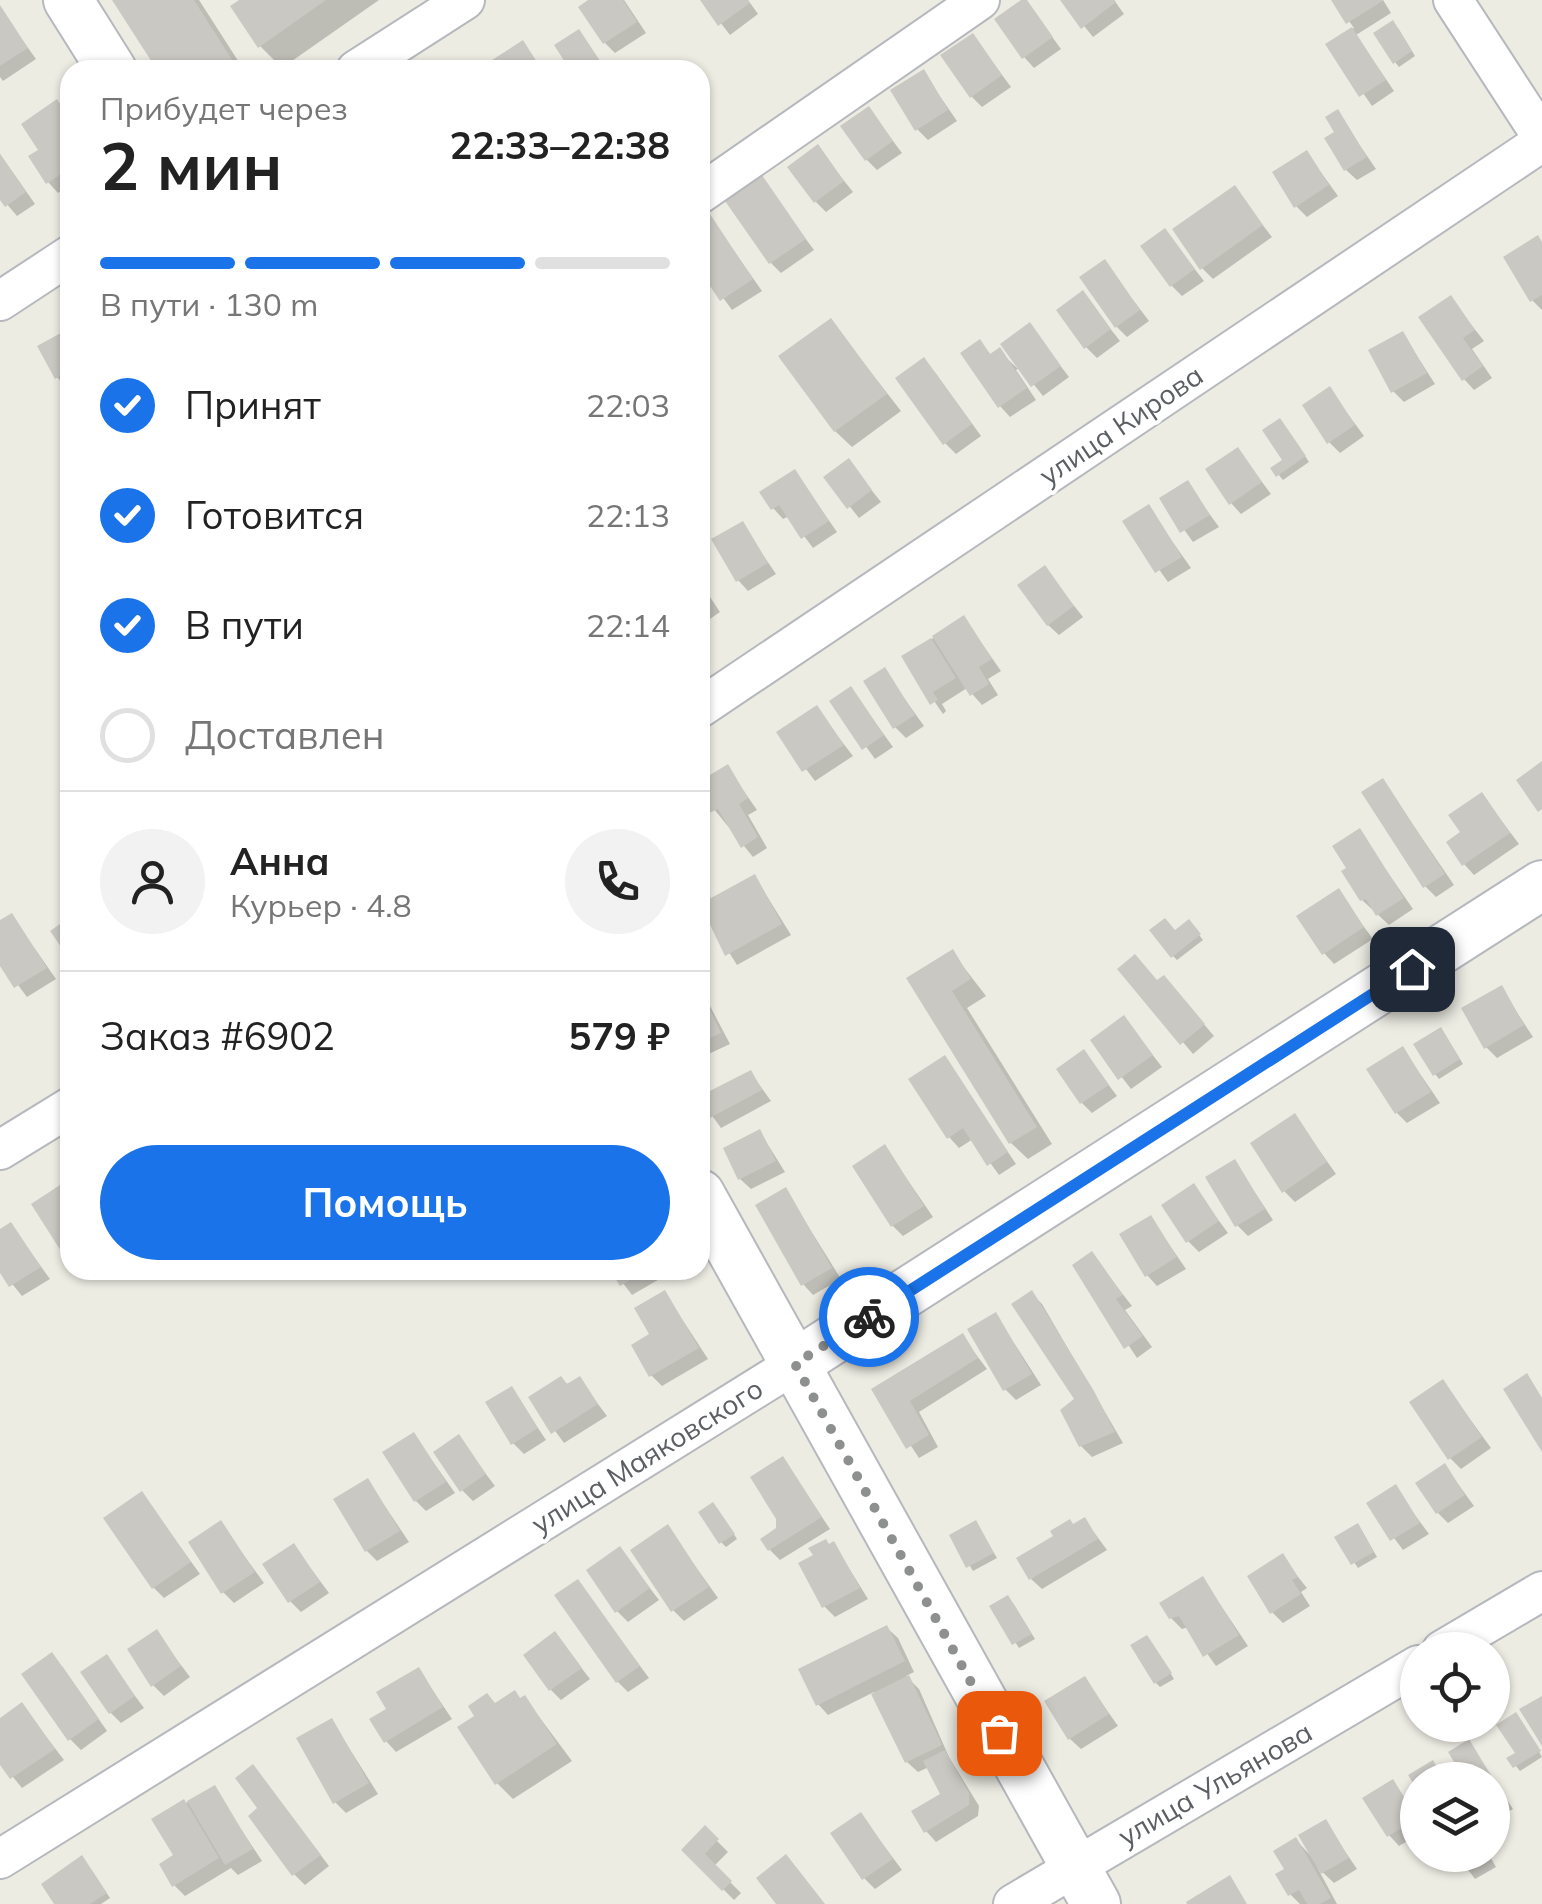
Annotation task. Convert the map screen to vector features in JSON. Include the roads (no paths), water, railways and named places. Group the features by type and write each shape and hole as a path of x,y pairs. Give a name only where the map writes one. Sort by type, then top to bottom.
{"street":[{"path":"68,0 106,60"},
{"path":"372,60 465,0"},
{"path":"710,187 980,0"},
{"path":"1454,0 1542,139"},
{"name":"улица Кирова","path":"710,701 1542,139"},
{"path":"0,301 60,262"},
{"name":"улица Маяковского","path":"0,1860 795,1364 1542,886"},
{"path":"0,1150 60,1113"},
{"path":"710,1212 1084,1886"},
{"path":"1473,1632 1542,1591"},
{"name":"улица Ульянова","path":"1012,1904 1084,1886 1400,1676"}]}
